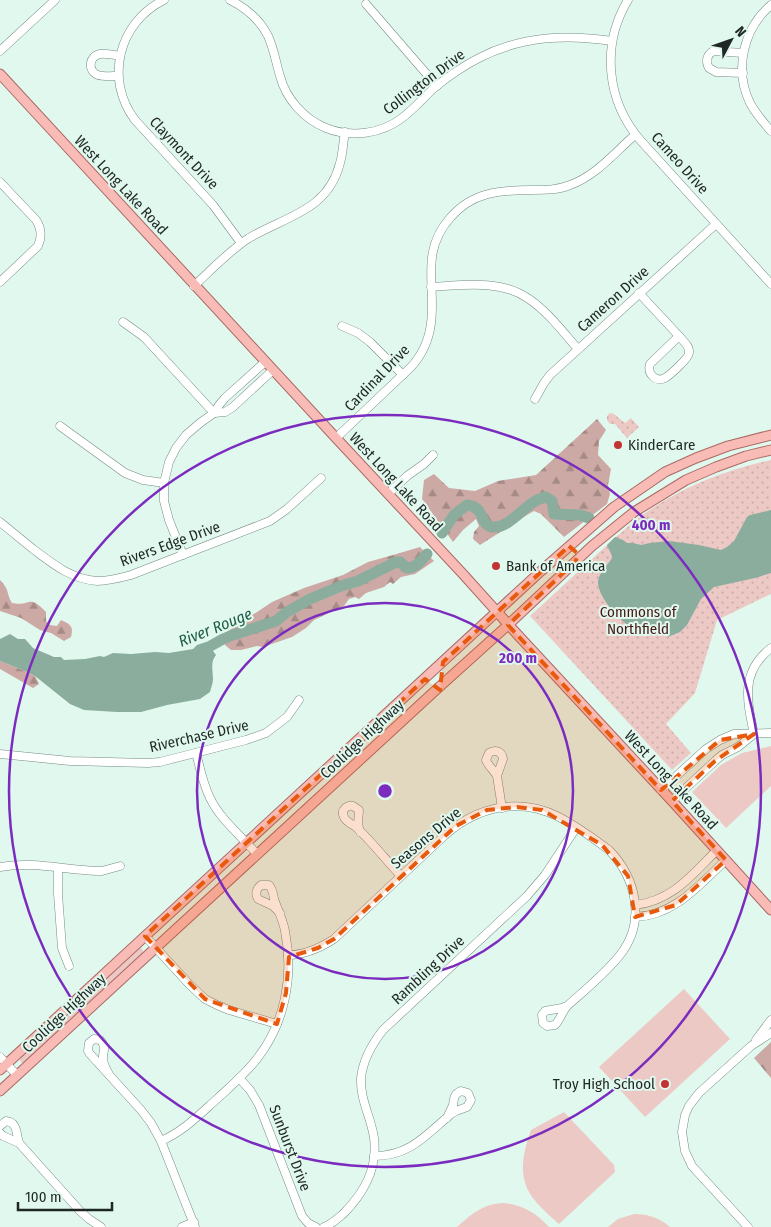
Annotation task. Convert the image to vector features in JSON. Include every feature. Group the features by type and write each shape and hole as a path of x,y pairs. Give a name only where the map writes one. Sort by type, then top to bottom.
{"main road":[{"name":"West Long Lake Road","path":"0,74 771,910"},
{"name":"Coolidge Highway","path":"2,1063 145,936 569,546 622,501 665,472 696,458 728,446 771,435"},
{"name":"Coolidge Highway","path":"0,1091 592,546 634,512 686,480 746,456 771,450"},
{"path":"586,531 584,536 586,543 592,546"},
{"path":"569,546 573,547 578,553 576,561"},
{"path":"443,662 441,673 446,681"},
{"path":"425,679 431,688 429,696"}],"street":[{"path":"0,51 55,0"},
{"path":"152,3 164,0"},
{"name":"Collington Drive","path":"230,0 251,14 263,28 271,43 283,86 292,102 319,124 327,128 353,134 369,132 394,124 437,86 464,66 500,49 545,38 562,36 612,41"},
{"name":"Cameo Drive","path":"628,0 617,23 612,41 611,70 614,91 619,107 636,135 770,281"},
{"name":"Claymont Drive","path":"152,3 132,28 124,42 120,56 118,76 122,96 134,120 213,205 241,243"},
{"path":"366,4 437,86"},
{"path":"771,5 762,13 752,28 743,53 744,86 758,116 771,131"},
{"path":"743,53 713,51 708,55 706,61 709,68 716,72 743,73"},
{"path":"118,76 97,75 92,71 90,65 93,58 99,54 120,56"},
{"path":"194,286 241,243 257,233 308,209 322,196 340,164 345,132"},
{"name":"Cardinal Drive","path":"336,438 416,362 427,340 432,316 431,264 436,242 450,218 464,205 474,199 494,192 552,189 576,183 591,174 636,135"},
{"path":"0,182 36,220 40,227 41,235 38,246 0,282"},
{"name":"Cameron Drive","path":"535,399 550,375 716,224"},
{"path":"431,287 489,285 512,290 541,309 578,349"},
{"path":"640,293 679,336 689,352 687,358 665,378 655,378 649,372 648,366 679,336"},
{"path":"123,322 144,337 214,413"},
{"path":"342,326 358,333 370,342 403,375"},
{"path":"183,555 164,501 164,483 169,462 180,442 194,428 214,413 218,405 225,398 265,362"},
{"path":"214,413 225,412 233,407 273,370"},
{"path":"60,426 125,473 143,480 164,483"},
{"path":"388,494 434,455"},
{"name":"Rivers Edge Drive","path":"0,522 61,569 75,576 92,580 110,580 131,575 270,520 287,510 320,478"},
{"path":"754,734 747,698 748,685 756,664 771,648"},
{"name":"Riverchase Drive","path":"0,754 70,761 160,762 266,733 287,717 300,700"},
{"path":"661,790 720,740 734,734 771,733"},
{"path":"672,802 722,755 738,747 754,734"},
{"path":"196,753 210,798 222,815 257,854"},
{"path":"497,776 502,808"},
{"name":"Seasons Drive","path":"288,956 303,954 326,944 456,826 479,813 502,808 527,807 558,816 609,850 621,864 633,892 635,918 628,941 620,955 568,1006"},
{"name":"Rambling Drive","path":"374,1156 374,1138 364,1103 361,1082 364,1064 373,1043 383,1030 532,892 576,828"},
{"path":"360,832 401,876"},
{"path":"635,905 650,903 670,894 682,885 717,850"},
{"path":"635,918 655,914 676,904 693,892 726,860"},
{"path":"0,867 16,865 102,871 120,866"},
{"path":"58,868 61,941 69,966"},
{"path":"161,1142 186,1127 248,1070 262,1052 277,1024 286,993 289,972 287,940 280,913"},
{"path":"145,936 189,984 205,998 229,1010 277,1024"},
{"path":"751,1046 771,1020"},
{"path":"748,1227 692,1166 685,1150 682,1132 685,1116 699,1093 751,1046 771,1033"},
{"path":"2,1063 17,1075"},
{"path":"110,1076 146,1116 161,1142 194,1225 182,1227"},
{"name":"Sunburst Drive","path":"239,1078 250,1090 259,1105 302,1216 308,1223 316,1227"},
{"path":"324,1227 333,1222 358,1198 367,1185 374,1156 394,1154 410,1147 422,1140 447,1118"},
{"path":"0,1126 6,1121 14,1124 19,1143"},
{"path":"0,1132 3,1136 19,1143 80,1211 100,1227"}],"highlighted area":[{"path":"569,546 577,553 576,561 508,625 661,790 720,740 754,734 715,761 672,801 726,860 676,905 635,917 628,876 602,845 542,810 517,807 487,810 456,826 334,939 318,948 289,957 286,993 277,1024 205,999 145,936 425,679 440,690 443,662"}],"green space":[{"path":"610,413 625,423 631,418 639,427 627,438 615,424 610,424 607,420 607,416"},
{"path":"597,419 606,430 599,441 598,455 611,469 608,485 610,494 607,504 564,537 541,514 534,511 480,545 473,539 474,532 479,526 476,519 453,542 422,499 424,480 434,474 449,488 475,491 498,481 536,475"},
{"name":"Commons of Northfield","path":"771,460 771,594 717,620 695,693 666,724 691,753 672,770 530,616 622,532 654,507 710,478"},
{"path":"420,547 434,561 415,574 401,577 393,584 390,582 384,587 366,593 359,599 355,597 349,599 344,606 314,620 292,637 263,647 257,646 241,650 231,650 219,637 272,602 304,588 343,575 368,562"},
{"path":"0,580 5,586 12,603 36,603 46,612 46,621 50,625 57,626 61,620 69,624 72,628 71,637 64,641 51,633 40,630 21,618 0,611"},
{"path":"0,661 35,676 39,684 33,688 0,669"},
{"path":"771,746 771,786 726,828 692,792 721,765 742,753"},
{"path":"141,948 143,954 26,1062 22,1063 20,1061 20,1057"},
{"path":"684,989 730,1039 645,1117 599,1067"},
{"path":"771,1042 771,1078 754,1058"},
{"path":"564,1112 614,1165 615,1172 559,1224 531,1196 524,1177 523,1161 531,1130"},
{"path":"502,1203 516,1205 528,1210 549,1227 457,1227 482,1208"},
{"path":"634,1214 654,1217 670,1227 608,1227 618,1219"}],"shaded area":[{"path":"771,510 771,573 714,587 701,599 687,625 680,632 668,637 667,635 651,634 636,630 624,622 611,609 602,595 598,581 602,571 612,558 607,545 615,537 627,543 641,545 669,541 721,550 734,541 747,517"},
{"path":"10,634 18,639 25,639 33,648 54,657 61,657 64,660 104,657 113,653 169,653 193,649 197,645 206,642 216,655 212,664 213,679 210,692 200,699 141,712 84,710 70,704 35,676 0,661 0,639"}],"waterway":[{"name":"River Rouge","path":"442,533 454,515 467,505 477,509 485,523 492,527 506,524 532,503 546,497 552,501 554,514 580,515 589,518"},
{"name":"River Rouge","path":"198,653 223,639 276,621 287,612 310,599 358,581 396,562 400,562 407,568 413,567 427,554"}],"place":[{"name":"KinderCare","path":"618,445"},
{"name":"Bank of America","path":"496,566"},
{"name":"Troy High School","path":"665,1084"}]}
